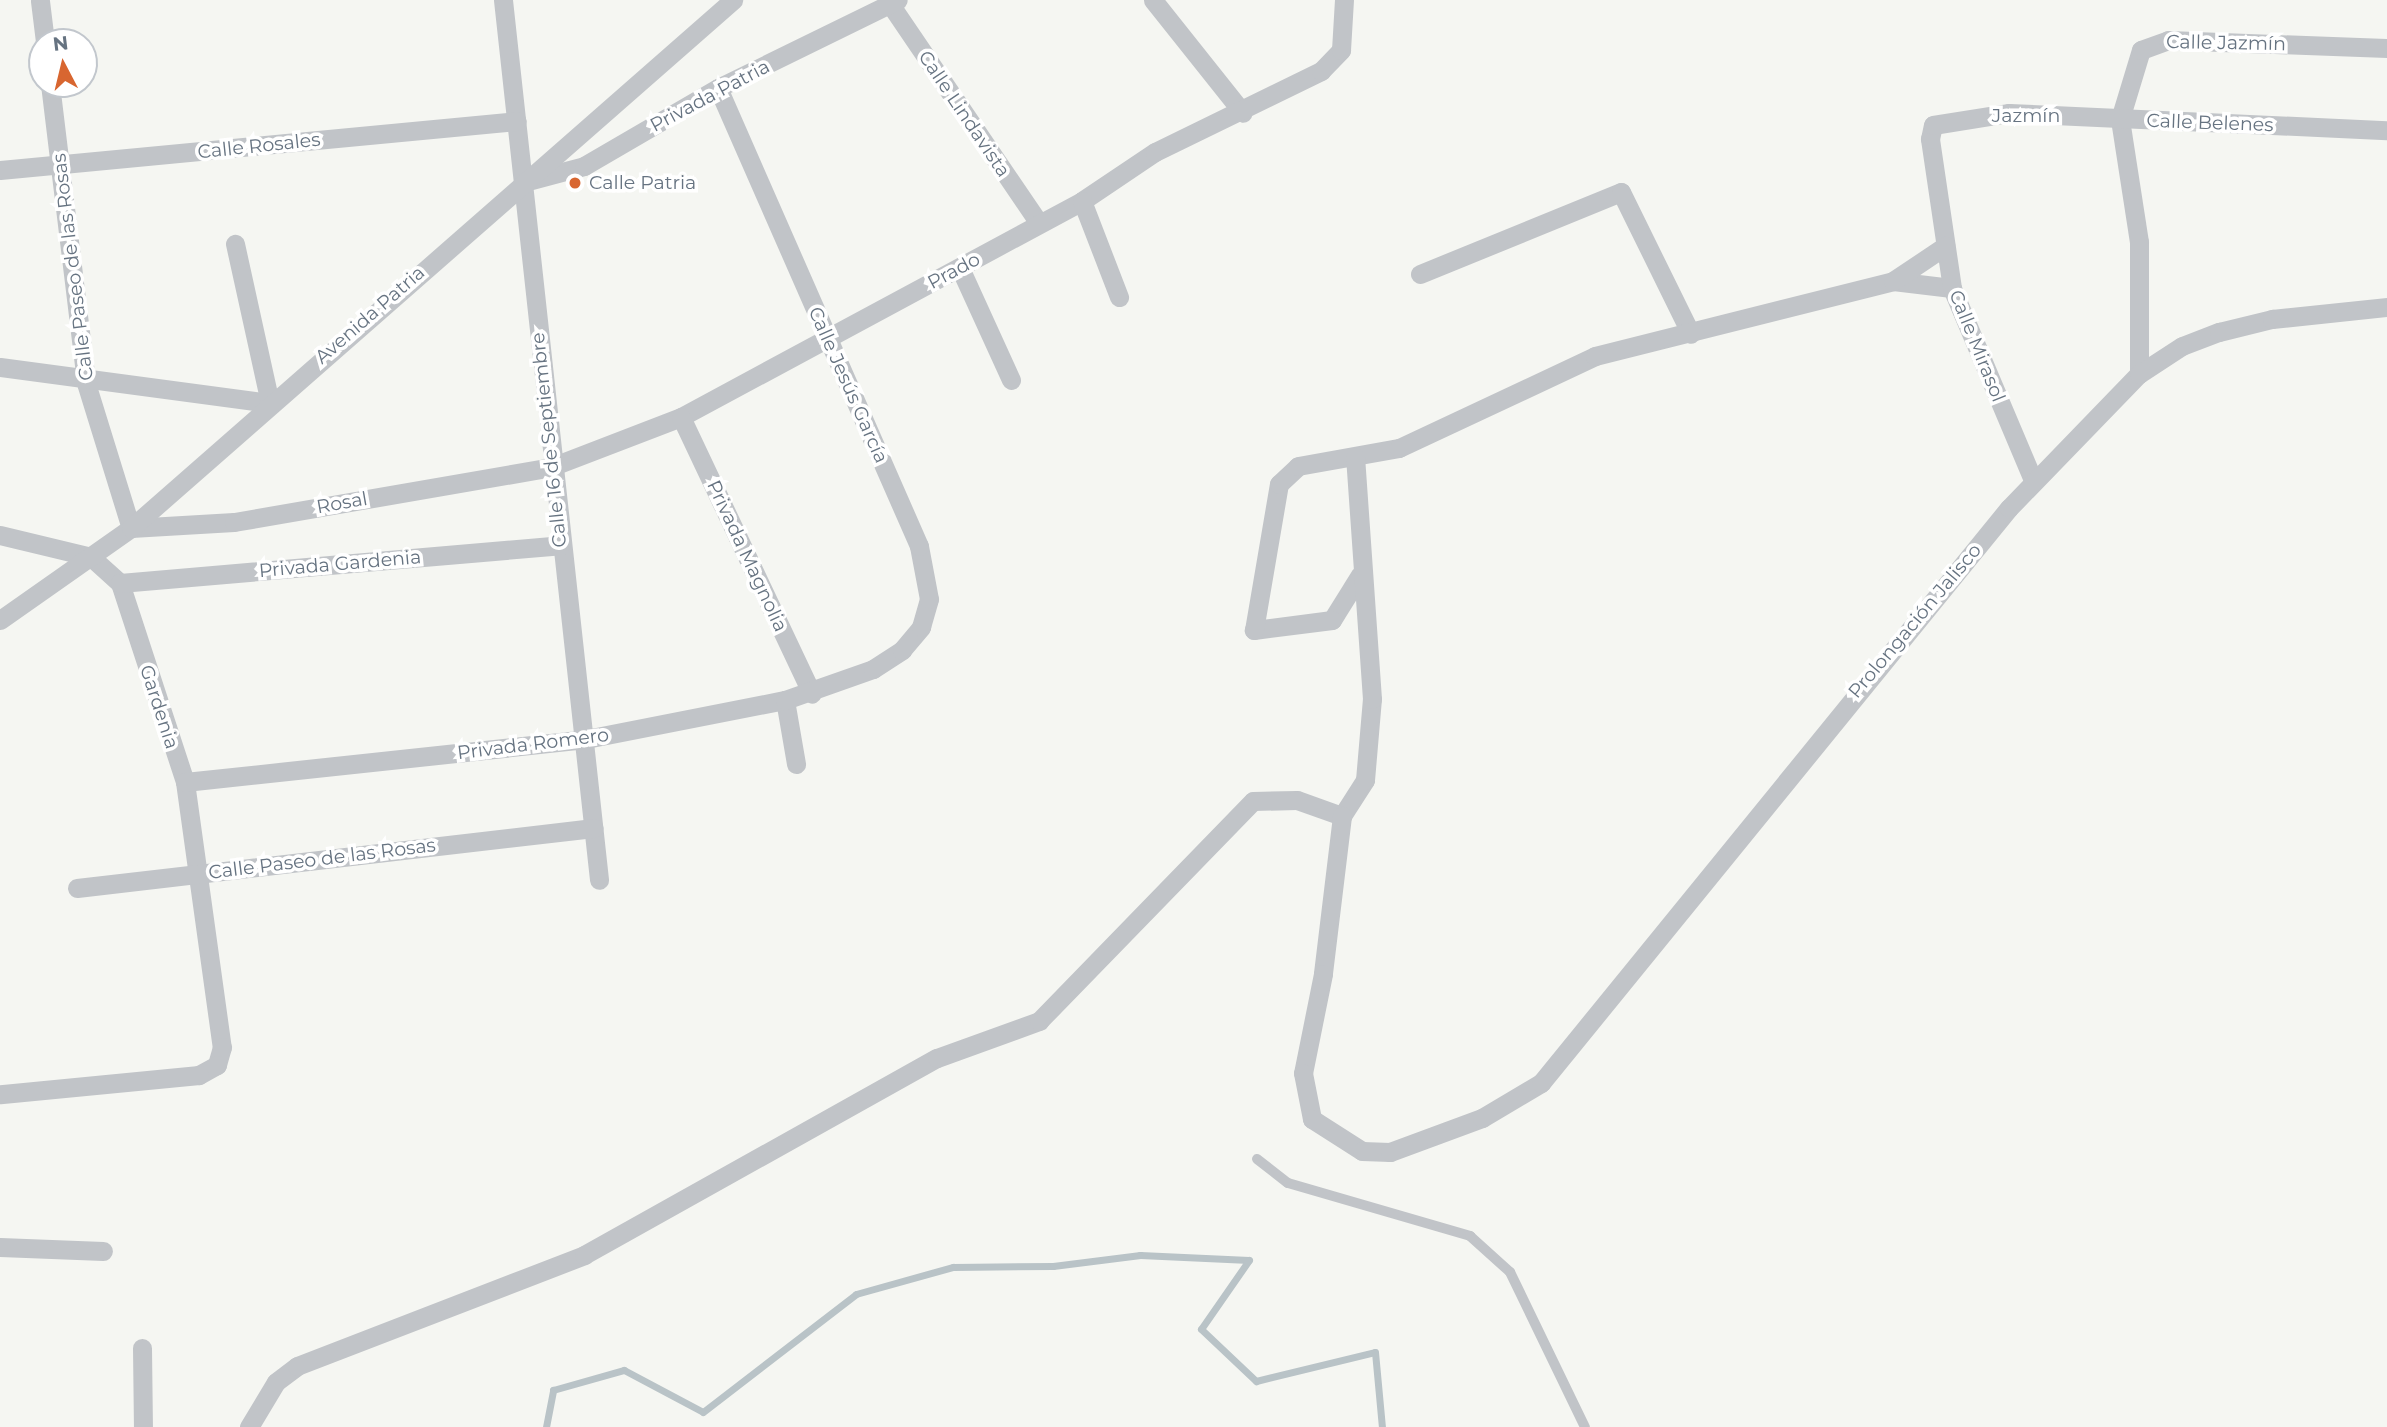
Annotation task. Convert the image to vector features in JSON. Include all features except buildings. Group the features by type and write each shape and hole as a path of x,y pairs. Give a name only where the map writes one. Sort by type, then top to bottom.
{"street":[{"path":"32,0 46,0"},
{"name":"Calle 16 de Septiembre","path":"503,0 551,467 586,739 598,880"},
{"name":"Avenida Patria","path":"0,620 131,528 270,403 733,0"},
{"path":"1153,0 1243,113"},
{"name":"Prado","path":"551,467 681,417 1082,201 1155,152 1243,113 1321,71 1341,50 1343,0"},
{"path":"40,1 43,28"},
{"name":"Privada Patria","path":"520,184 584,166 718,88 894,2"},
{"name":"Calle Lindavista","path":"894,2 1039,223"},
{"name":"Calle Jazmín","path":"2120,120 2134,62 2154,42 2387,48"},
{"name":"Calle Jesús García","path":"718,88 828,336 927,573 929,599 921,627 873,669"},
{"name":"Calle Paseo de las Rosas","path":"52,98 86,383 131,528"},
{"name":"Jazmín","path":"1933,125 2009,113 2120,120"},
{"name":"Calle Belenes","path":"2139,374 2139,242 2120,120 2387,130"},
{"name":"Calle Rosales","path":"0,170 517,121"},
{"name":"Calle Mirasol","path":"1933,125 1952,288 2033,480"},
{"path":"1420,274 1621,192 1691,334"},
{"path":"1082,201 1119,297"},
{"path":"0,367 86,383 270,403 236,244"},
{"path":"1360,575 1332,620 1254,629 1279,484 1298,466 1354,457 1426,438 1450,419 1595,356 1691,334 1892,281 1945,246"},
{"path":"960,268 1012,380"},
{"path":"1892,281 1952,288"},
{"name":"Prolongación Jalisco","path":"1342,816 1323,974 1303,1073 1312,1119 1362,1151 1390,1152 1482,1118 1541,1083 2033,480 2139,374 2182,346 2219,332 2272,319 2387,307"},
{"name":"Privada Magnolia","path":"681,417 812,694"},
{"path":"249,1427 275,1382 297,1366 584,1255 937,1058 1040,1021 1253,801 1297,800 1342,816 1365,780 1372,699 1368,608 1360,575 1354,457"},
{"name":"Rosal","path":"131,528 234,522 551,467"},
{"path":"0,535 91,557 120,583"},
{"name":"Privada Gardenia","path":"120,583 560,545"},
{"name":"Gardenia","path":"120,583 185,782 200,872"},
{"name":"Privada Romero","path":"185,782 586,739 812,694 873,669"},
{"path":"785,700 796,764"},
{"name":"Calle Paseo de las Rosas","path":"0,1094 199,1075 217,1065 222,1047 200,872 594,828"},
{"path":"78,888 200,872"},
{"path":"0,1247 103,1251"},
{"path":"142,1348 143,1427"}],"lane":[{"path":"1257,1159 1289,1183 1470,1236 1510,1272 1585,1427"}],"waterway":[{"path":"546,1427 553,1390 624,1370 703,1412 856,1294 953,1267 1053,1266 1140,1255 1249,1260 1201,1329 1256,1381 1375,1352 1382,1427"}],"place":[{"name":"Calle Patria","path":"575,183"}]}
